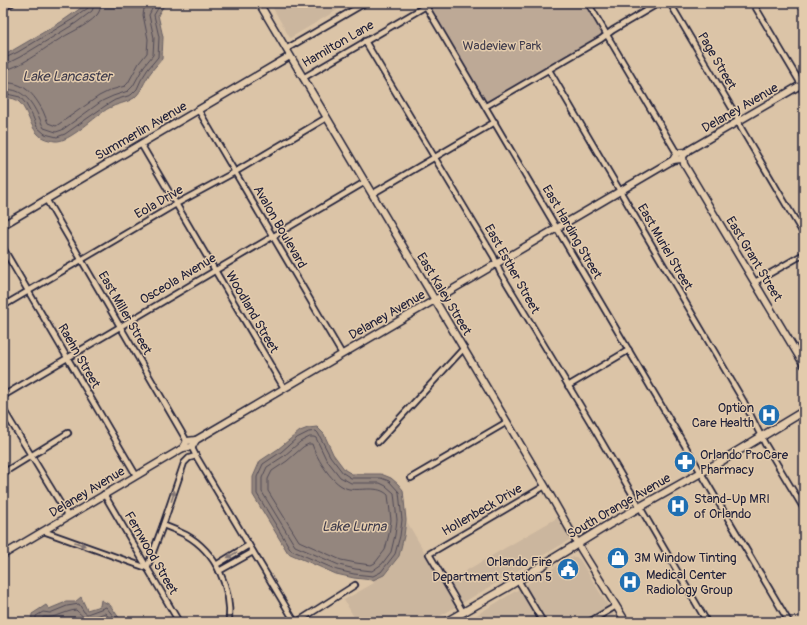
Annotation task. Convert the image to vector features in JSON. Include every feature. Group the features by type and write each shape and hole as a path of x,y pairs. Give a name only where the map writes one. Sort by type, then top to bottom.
{"main road":[{"name":"South Orange Avenue","path":"446,622 578,543 804,412"}],"street":[{"path":"3,8 12,3"},
{"path":"258,3 286,49 365,3"},
{"name":"East Grant Street","path":"588,3 804,365"},
{"path":"486,106 549,70 659,3"},
{"name":"Page Street","path":"670,3 736,114 741,128 804,235"},
{"path":"753,3 803,85 804,93"},
{"name":"Hamilton Lane","path":"303,78 425,4"},
{"name":"East Harding Street","path":"425,4 789,622"},
{"name":"East Esther Street","path":"365,41 494,257 500,272 640,507 706,622"},
{"name":"East Kaley Street","path":"286,49 626,622"},
{"name":"Summerlin Avenue","path":"3,225 199,111 290,56"},
{"name":"East Muriel Street","path":"549,70 744,402 804,509"},
{"name":"Delaney Avenue","path":"3,555 136,475 738,121 803,85"},
{"name":"Avalon Boulevard","path":"199,111 342,354"},
{"name":"Eola Drive","path":"3,306 326,118"},
{"path":"372,194 495,122"},
{"name":"Woodland Street","path":"141,144 284,388"},
{"name":"Osceola Avenue","path":"3,396 365,182"},
{"name":"East Miller Street","path":"46,200 196,456"},
{"name":"Raehn Street","path":"3,248 136,475"},
{"path":"755,282 804,254"},
{"path":"378,442 464,348"},
{"path":"568,386 629,350"},
{"path":"3,409 68,516"},
{"path":"411,478 507,422"},
{"path":"3,473 68,433"},
{"path":"43,531 147,568 184,463 189,458 196,456 296,622 355,585"},
{"name":"Hollenbeck Drive","path":"461,614 429,554 546,486"},
{"name":"Fernwood Street","path":"104,494 179,622"},
{"path":"163,525 187,536 200,546 216,565 229,602 229,622"},
{"path":"216,565 249,545"},
{"path":"219,571 253,552"},
{"path":"518,580 543,622"},
{"path":"589,622 616,606"},
{"path":"461,614 462,622"}],"shaded area":[{"path":"270,3 349,3 290,38"},
{"name":"Stand-Up MRI of Orlando","path":"679,495 687,510 677,516 668,501"},
{"path":"557,518 571,539 430,622 357,622 344,600 374,583 373,580 384,575 389,570 399,556 406,520 443,584"},
{"path":"574,557 580,560 618,622 465,622 570,558"}],"green space":[{"name":"Wadeview Park","path":"427,3 584,3 602,32 602,35 600,38 488,102 484,100"}],"water":[{"name":"Lake Lancaster","path":"88,3 170,3 163,7 158,15 163,37 162,59 151,72 134,98 109,108 68,138 55,141 46,139 40,136 34,129 25,110 17,100 11,98 3,99 3,56 61,22"},
{"name":"Lake Lurna","path":"317,427 324,434 333,454 345,470 352,474 381,474 391,478 403,490 406,520 399,556 384,575 373,580 336,574 288,553 253,495 253,477 260,461 300,431"},
{"path":"81,597 87,610 100,606 101,600 110,605 122,622 31,622 32,614 46,605 49,609 66,602 75,602"}],"place":[{"name":"Option Care Health","path":"769,415"},
{"name":"Orlando ProCare Pharmacy","path":"685,462"},
{"name":"Stand-Up MRI of Orlando","path":"678,506"},
{"name":"3M Window Tinting","path":"618,558"},
{"name":"Orlando Fire Department Station 5","path":"568,569"},
{"name":"Medical Center Radiology Group","path":"630,582"}]}
